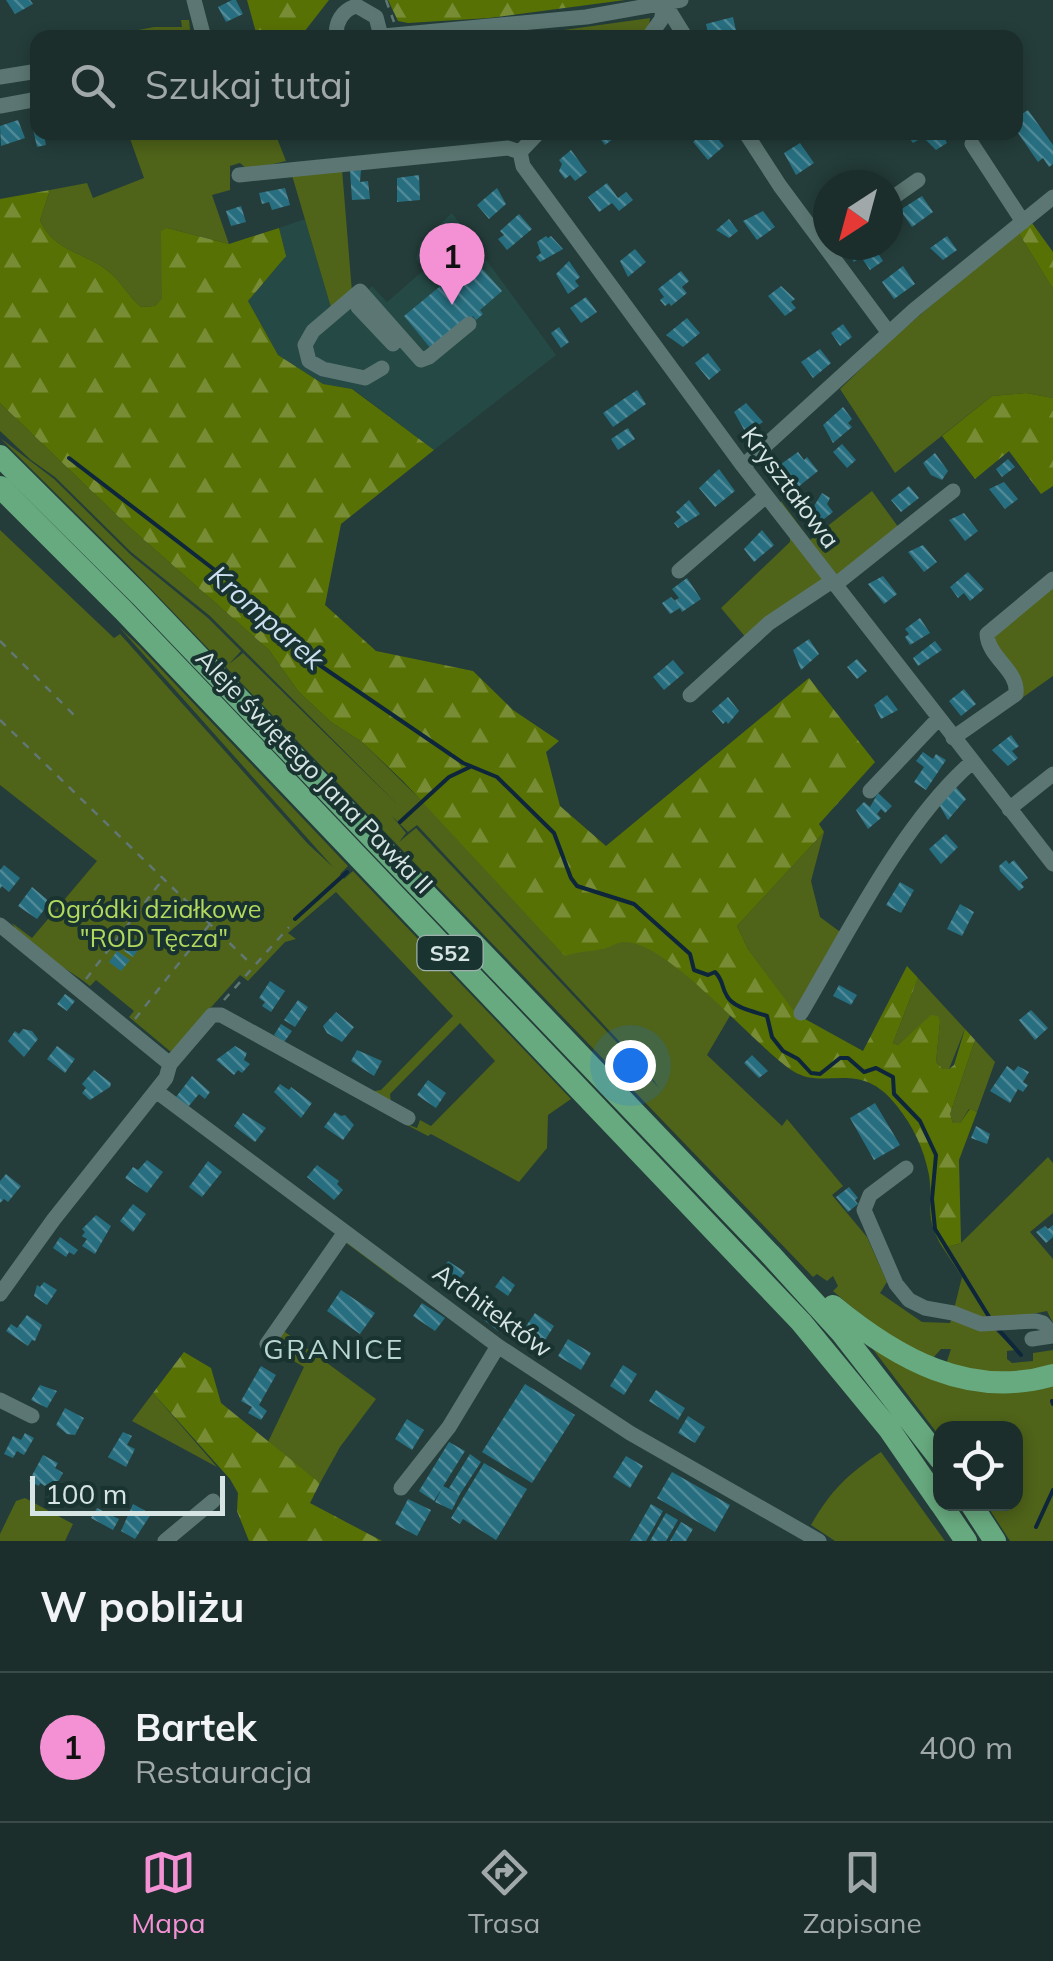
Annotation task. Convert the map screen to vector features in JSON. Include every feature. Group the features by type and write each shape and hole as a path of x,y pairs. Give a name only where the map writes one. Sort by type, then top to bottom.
{"highway":[{"name":"Aleje świętego Jana Pawła II","path":"0,456 128,583 770,1254 841,1332 933,1450"},
{"name":"Aleje świętego Jana Pawła II","path":"0,487 789,1309 877,1414 933,1492"},
{"path":"770,1254 875,1339 933,1370 993,1382 1053,1375"},
{"name":"Aleje świętego Jana Pawła II","path":"946,1511 966,1541"},
{"path":"975,1511 995,1541"}],"street":[{"path":"194,0 202,30"},
{"path":"449,30 586,18 682,0"},
{"path":"654,30 661,20 664,4"},
{"path":"664,4 681,30"},
{"path":"335,30 341,16 357,6 376,16 380,30"},
{"path":"0,76 30,72"},
{"path":"0,106 30,100"},
{"path":"239,175 508,148 520,152 531,140"},
{"path":"752,140 813,222"},
{"path":"972,144 1023,222"},
{"name":"Kryształowa","path":"520,152 523,166 743,466 1053,864"},
{"path":"903,190 918,180"},
{"path":"743,466 888,333 1053,197"},
{"path":"840,260 888,333"},
{"path":"382,368 365,378 323,369 310,360 305,344 313,331 360,291 422,360 469,324"},
{"path":"358,307 401,353"},
{"path":"690,695 769,623 833,583 953,491"},
{"path":"680,571 766,496"},
{"path":"953,738 1016,694 1014,679 988,646 986,634 1053,579"},
{"path":"870,791 938,719"},
{"path":"802,1012 863,906 931,802 972,762"},
{"path":"1009,809 1053,774"},
{"path":"0,925 170,1064"},
{"path":"1,1290 156,1091 170,1064 215,1014 408,1118"},
{"name":"Architektów","path":"156,1091 498,1346 630,1433 819,1541"},
{"path":"906,1168 870,1195 864,1210 903,1295 925,1308 981,1324 1036,1321 1053,1335"},
{"path":"267,1344 345,1232"},
{"path":"1032,1339 1053,1335"},
{"path":"401,1488 449,1427 498,1346"},
{"path":"0,1400 32,1416"},
{"path":"165,1541 212,1501"}],"path":[{"path":"386,0 395,24"},
{"path":"0,641 79,720"},
{"path":"0,720 248,961"},
{"path":"79,988 164,879"},
{"path":"128,1028 210,924"},
{"path":"215,1014 289,927"}],"shaded area":[{"path":"452,213 556,355 434,450 353,389 323,384 278,355 248,301 286,256 279,228 305,219 332,311 314,336 372,286 387,302 424,270 416,259 420,243"}],"green space":[{"path":"247,0 329,0 306,30 255,30"},
{"path":"388,0 625,0 489,18 408,23 398,21"},
{"path":"650,18 648,30 564,30"},
{"path":"181,20 189,20 190,30 138,30 154,27 182,27"},
{"path":"130,140 278,140 286,161 248,170 240,163 230,166 230,190 212,195 229,244 167,228 162,300 155,306 141,307 113,275 61,245 40,220 50,190 87,183 93,198 144,178"},
{"path":"342,169 352,292 332,311 291,172"},
{"path":"50,190 40,220 46,230 61,245 108,271 141,307 155,306 162,299 161,231 167,228 229,244 279,228 286,256 248,301 278,355 323,384 352,389 434,450 341,524 325,605 376,651 473,671 513,710 559,741 546,752 560,806 606,846 809,678 875,762 819,824 824,832 737,926 748,949 796,1014 863,1051 907,966 918,978 893,1043 898,1045 931,1015 938,1016 936,1062 949,1069 954,1065 965,1029 975,1040 950,1114 953,1123 960,1123 970,1109 977,1112 959,1160 961,1243 943,1248 937,1237 921,1147 903,1114 883,1091 856,1079 805,1077 793,1071 686,976 642,946 621,942 565,956 403,781 362,742 331,722 298,691 269,650 127,525 0,403 0,199"},
{"path":"1032,223 1053,252 1053,289 1018,232"},
{"path":"1018,232 1053,289 1053,398 1026,393 992,396 895,473 840,389 894,337"},
{"path":"1026,393 1053,398 1053,486 1041,494 1009,451 975,479 942,436 992,396"},
{"path":"0,403 127,525 269,650 298,691 331,722 362,742 433,812 585,949 625,941 637,943 666,959 731,1014 707,1055 782,1126 787,1119 843,1186 832,1195 867,1237 887,1282 880,1293 922,1322 950,1323 952,1318 993,1328 1015,1350 1007,1351 1007,1359 1012,1363 1033,1361 1033,1353 1053,1350 1053,1368 1012,1376 946,1364 951,1349 941,1349 933,1358 920,1352 881,1329 833,1291 838,1286 833,1276 827,1281 817,1274 813,1277 125,562 0,438 54,479 131,555 208,618 241,651 229,664 243,653 398,805 210,616 131,552 55,477 0,431","holes":["392,816 408,832 417,825 647,1071 659,1088 627,1052 614,1063 625,1051 416,828 399,842 406,833"]},
{"path":"872,491 899,528 839,577 780,505 781,501 810,540"},
{"name":"Ogródki działkowe \"ROD Tęcza\"","path":"0,530 114,638 120,634 333,867 119,627 140,647 348,866 340,874 344,879 353,871 571,1099 548,1115 547,1148 519,1182 401,1122 417,1128 420,1120 431,1126 495,1061 460,1023 390,1094 391,1104 369,1092 381,1090 453,1016 336,892 288,933 296,939 285,942 248,981 240,975 171,1052 129,1017 134,1011 96,980 90,986 19,933 12,923 32,938 97,861 0,785"},
{"path":"790,536 824,579 747,639 721,608 790,542"},
{"path":"1053,585 1053,676 963,740 1017,697 990,641"},
{"path":"824,832 811,881 820,917 843,934 796,1015 748,949 737,926"},
{"path":"918,978 965,1029 949,1069 936,1062 940,1022 931,1016 898,1045 893,1043"},
{"path":"975,1040 995,1062 977,1112 969,1109 960,1123 953,1123 950,1114"},
{"path":"1048,1157 1053,1163 1053,1213 1030,1232 1053,1259 1053,1323 1047,1311 995,1322 954,1309 962,1277 943,1248 961,1243"},
{"path":"345,1238 401,1278 400,1283 345,1242 281,1329 376,1399 340,1447 320,1483 268,1442 304,1367 270,1347 288,1316"},
{"path":"872,1348 901,1363 1053,1382 1053,1541 1010,1541 991,1511 1023,1511 1023,1421 933,1421 933,1428"},
{"path":"184,1352 211,1368 221,1403 320,1483 310,1503 382,1541 249,1541 237,1511 238,1493 230,1479 153,1393"},
{"path":"153,1393 217,1467 132,1421"},
{"path":"881,1452 945,1541 835,1541 811,1525 841,1484"},
{"path":"25,1498 73,1524 65,1541 0,1541 16,1501"}],"building":[{"path":"6,0 30,0 33,4 15,14"},
{"path":"236,0 243,14 226,22 218,7"},
{"path":"733,17 736,30 707,30 706,24"},
{"path":"1028,110 1053,145 1053,164 1049,167 1043,158 1038,162 1023,140 1023,113"},
{"path":"18,120 25,138 1,146 0,126"},
{"path":"719,140 724,146 708,160 693,142"},
{"path":"926,140 945,140 947,143 936,150"},
{"path":"800,143 814,163 796,175 784,153"},
{"path":"571,150 587,172 575,181 570,175 565,179 559,171 559,160"},
{"path":"361,170 360,182 368,181 370,199 352,200 350,171"},
{"path":"419,175 420,200 397,202 397,178"},
{"path":"607,183 618,198 626,192 633,200 619,211 612,203 599,212 588,197"},
{"path":"285,188 290,205 272,210 269,202 262,204 259,193"},
{"path":"497,188 506,204 489,219 477,205"},
{"path":"922,196 933,212 912,227 903,208"},
{"path":"241,206 246,222 231,226 226,211"},
{"path":"763,211 775,227 757,240 743,221"},
{"path":"519,214 532,229 507,250 498,239 504,235 500,231"},
{"path":"729,219 738,231 729,238 716,230"},
{"path":"432,234 453,255 433,272 420,257 429,250 423,242"},
{"path":"551,236 563,249 540,262 536,257 541,253 537,242"},
{"path":"947,236 957,250 943,260 930,248"},
{"path":"635,249 646,262 628,277 620,261"},
{"path":"863,260 882,260 883,261 870,270"},
{"path":"569,261 580,277 575,281 579,286 568,294 556,274"},
{"path":"479,265 502,291 480,310 483,314 476,320 473,316 432,350 404,316 455,274 461,281"},
{"path":"903,266 915,284 894,299 882,282"},
{"path":"681,271 689,281 682,287 687,293 671,306 665,306 658,289"},
{"path":"781,286 795,299 791,302 796,308 785,316 768,296"},
{"path":"586,297 597,312 581,323 570,308"},
{"path":"687,318 700,333 683,347 666,335"},
{"path":"843,324 852,337 840,346 831,333"},
{"path":"559,327 569,342 561,348 551,333"},
{"path":"820,349 831,363 813,378 801,362"},
{"path":"708,353 721,370 709,380 695,363"},
{"path":"637,390 646,404 613,427 603,413"},
{"path":"746,403 763,422 746,433 734,412"},
{"path":"843,407 852,419 848,423 852,427 833,443 823,425"},
{"path":"628,428 635,439 618,450 611,439"},
{"path":"842,444 856,460 847,468 833,452"},
{"path":"798,452 818,471 798,487 781,464"},
{"path":"935,453 948,471 942,480 931,475 923,463"},
{"path":"1008,459 1015,467 1002,477 996,469"},
{"path":"719,469 735,491 715,507 699,488"},
{"path":"1004,482 1018,499 1005,509 989,489"},
{"path":"909,486 919,498 901,512 891,500"},
{"path":"822,493 830,498 827,504 833,512 815,526 801,508 810,501 814,506"},
{"path":"689,500 700,514 678,528 674,523 681,517 676,512"},
{"path":"964,513 978,531 965,541 949,520"},
{"path":"762,530 774,545 754,562 744,549"},
{"path":"923,545 937,562 924,572 908,552"},
{"path":"968,572 984,589 970,601 964,593 958,598 950,587"},
{"path":"883,576 897,594 884,604 868,584"},
{"path":"687,578 701,599 682,612 680,608 670,614 662,603 671,597 678,604 675,600 679,598 672,589"},
{"path":"920,618 930,633 910,645 905,629"},
{"path":"809,639 819,654 801,670 793,650"},
{"path":"935,641 942,650 918,666 913,658"},
{"path":"857,659 867,671 857,679 847,667"},
{"path":"673,660 684,673 664,690 653,677"},
{"path":"964,689 976,704 961,716 949,701"},
{"path":"887,695 898,710 881,719 874,705"},
{"path":"728,697 739,711 728,724 723,724 712,711"},
{"path":"1011,735 1019,746 1012,751 1018,758 1008,766 992,750"},
{"path":"923,752 933,759 936,754 946,760 926,790 914,782 924,767 916,761"},
{"path":"955,786 966,799 948,820 937,801"},
{"path":"878,793 892,806 885,813 881,809 877,814 881,818 868,829 856,810 864,802 870,807"},
{"path":"946,834 958,847 941,864 929,849"},
{"path":"1006,860 1009,864 1014,860 1028,878 1019,891 1000,871 999,866"},
{"path":"4,865 20,878 9,892 2,886 0,889 0,870"},
{"path":"900,882 914,890 901,913 886,905"},
{"path":"32,887 50,902 37,919 18,906"},
{"path":"960,904 974,912 962,936 947,929"},
{"path":"134,939 142,945 133,957 124,951"},
{"path":"117,951 130,960 121,971 109,962"},
{"path":"270,981 285,991 271,1012 259,998"},
{"path":"839,985 857,995 851,1005 833,996"},
{"path":"65,994 75,1001 67,1011 57,1004"},
{"path":"298,1000 308,1007 295,1027 284,1020"},
{"path":"1031,1010 1048,1028 1035,1040 1019,1020"},
{"path":"336,1012 354,1027 342,1042 323,1026"},
{"path":"281,1024 292,1031 284,1042 274,1035"},
{"path":"23,1029 32,1031 38,1039 24,1057 8,1041 15,1031 19,1034"},
{"path":"57,1046 75,1059 65,1073 47,1059"},
{"path":"235,1046 247,1053 244,1060 250,1064 234,1075 216,1060"},
{"path":"357,1050 382,1061 374,1076 351,1061"},
{"path":"752,1055 768,1071 759,1078 744,1063"},
{"path":"1007,1066 1029,1072 1023,1082 1028,1085 1023,1092 1018,1089 1010,1103 990,1091"},
{"path":"94,1070 111,1083 90,1100 82,1093 86,1088 82,1084"},
{"path":"192,1076 210,1092 205,1099 199,1094 188,1107 176,1097"},
{"path":"428,1080 446,1093 436,1108 417,1095"},
{"path":"280,1084 289,1090 291,1087 312,1103 301,1118 274,1092"},
{"path":"875,1103 900,1145 874,1160 850,1118"},
{"path":"335,1112 345,1115 354,1125 343,1140 324,1127"},
{"path":"243,1113 266,1128 255,1142 234,1126"},
{"path":"976,1126 990,1134 987,1144 971,1138"},
{"path":"147,1160 163,1172 147,1193 125,1178 133,1167 138,1170"},
{"path":"208,1161 222,1172 202,1197 189,1187"},
{"path":"317,1165 339,1181 337,1184 343,1190 334,1200 307,1177"},
{"path":"6,1174 21,1186 8,1202 4,1199 0,1203 0,1181"},
{"path":"849,1187 858,1204 848,1212 836,1197"},
{"path":"133,1204 146,1214 133,1232 120,1221"},
{"path":"96,1215 111,1226 95,1254 82,1246 87,1239 82,1236 82,1229"},
{"path":"1053,1225 1053,1237 1046,1243 1036,1232"},
{"path":"60,1237 78,1250 74,1255 69,1252 66,1257 53,1248"},
{"path":"448,1261 465,1272 453,1289 437,1278"},
{"path":"503,1276 515,1285 508,1296 495,1287"},
{"path":"44,1282 57,1290 47,1305 34,1296 37,1285 40,1287"},
{"path":"341,1290 375,1313 360,1334 327,1311"},
{"path":"422,1303 445,1318 435,1331 413,1316"},
{"path":"490,1304 508,1319 498,1331 480,1317"},
{"path":"535,1313 554,1326 538,1351 518,1338"},
{"path":"27,1315 42,1325 35,1341 28,1346 6,1331 11,1324 17,1328"},
{"path":"568,1339 591,1353 581,1370 558,1356"},
{"path":"623,1365 637,1374 624,1395 610,1386"},
{"path":"261,1366 276,1375 259,1405 267,1411 261,1420 248,1413 252,1407 241,1401"},
{"path":"525,1384 575,1415 532,1483 482,1452"},
{"path":"40,1385 57,1391 47,1408 31,1400"},
{"path":"656,1390 685,1408 678,1420 649,1401"},
{"path":"65,1408 84,1418 75,1435 56,1425"},
{"path":"688,1416 705,1427 695,1443 678,1433"},
{"path":"407,1419 424,1430 412,1450 395,1439"},
{"path":"123,1432 132,1436 127,1445 135,1449 126,1467 108,1457"},
{"path":"25,1433 34,1438 24,1455 17,1451 13,1458 4,1454 13,1436 21,1440"},
{"path":"449,1442 465,1451 434,1501 419,1491"},
{"path":"470,1454 481,1462 460,1494 449,1488"},
{"path":"43,1455 58,1463 55,1468 63,1473 53,1491 29,1481"},
{"path":"626,1456 643,1466 630,1488 613,1477"},
{"path":"484,1463 527,1489 496,1540 463,1519 460,1524 451,1518"},
{"path":"672,1472 730,1505 715,1532 657,1498"},
{"path":"443,1486 460,1494 452,1510 435,1502"},
{"path":"408,1499 431,1510 417,1536 395,1524"},
{"path":"133,1504 151,1514 135,1539 121,1531"},
{"path":"651,1504 663,1511 646,1541 630,1541"},
{"path":"97,1508 119,1519 113,1530 91,1518"},
{"path":"666,1513 678,1520 666,1541 650,1541"},
{"path":"681,1522 693,1529 686,1541 670,1541"}],"waterway":[{"name":"Kromparek","path":"69,458 233,584 318,664 463,763 497,777 554,833 577,886 634,904 690,954 694,970 708,975 715,972 730,1000 767,1016 772,1037 811,1073 820,1074 840,1058 848,1058 864,1072 876,1068 893,1077 894,1094 920,1121 936,1155 932,1199 935,1229 991,1320"},
{"name":"Kromparek","path":"400,822 449,777 470,767"},
{"name":"Kromparek","path":"295,919 347,872"},
{"name":"Kromparek","path":"999,1330 1021,1355"},
{"name":"Kromparek","path":"1036,1527 1053,1490"}],"place":[{"name":"Bartek","path":"452,305"}],"district":[{"name":"GRANICE","path":"334,1348"}]}
